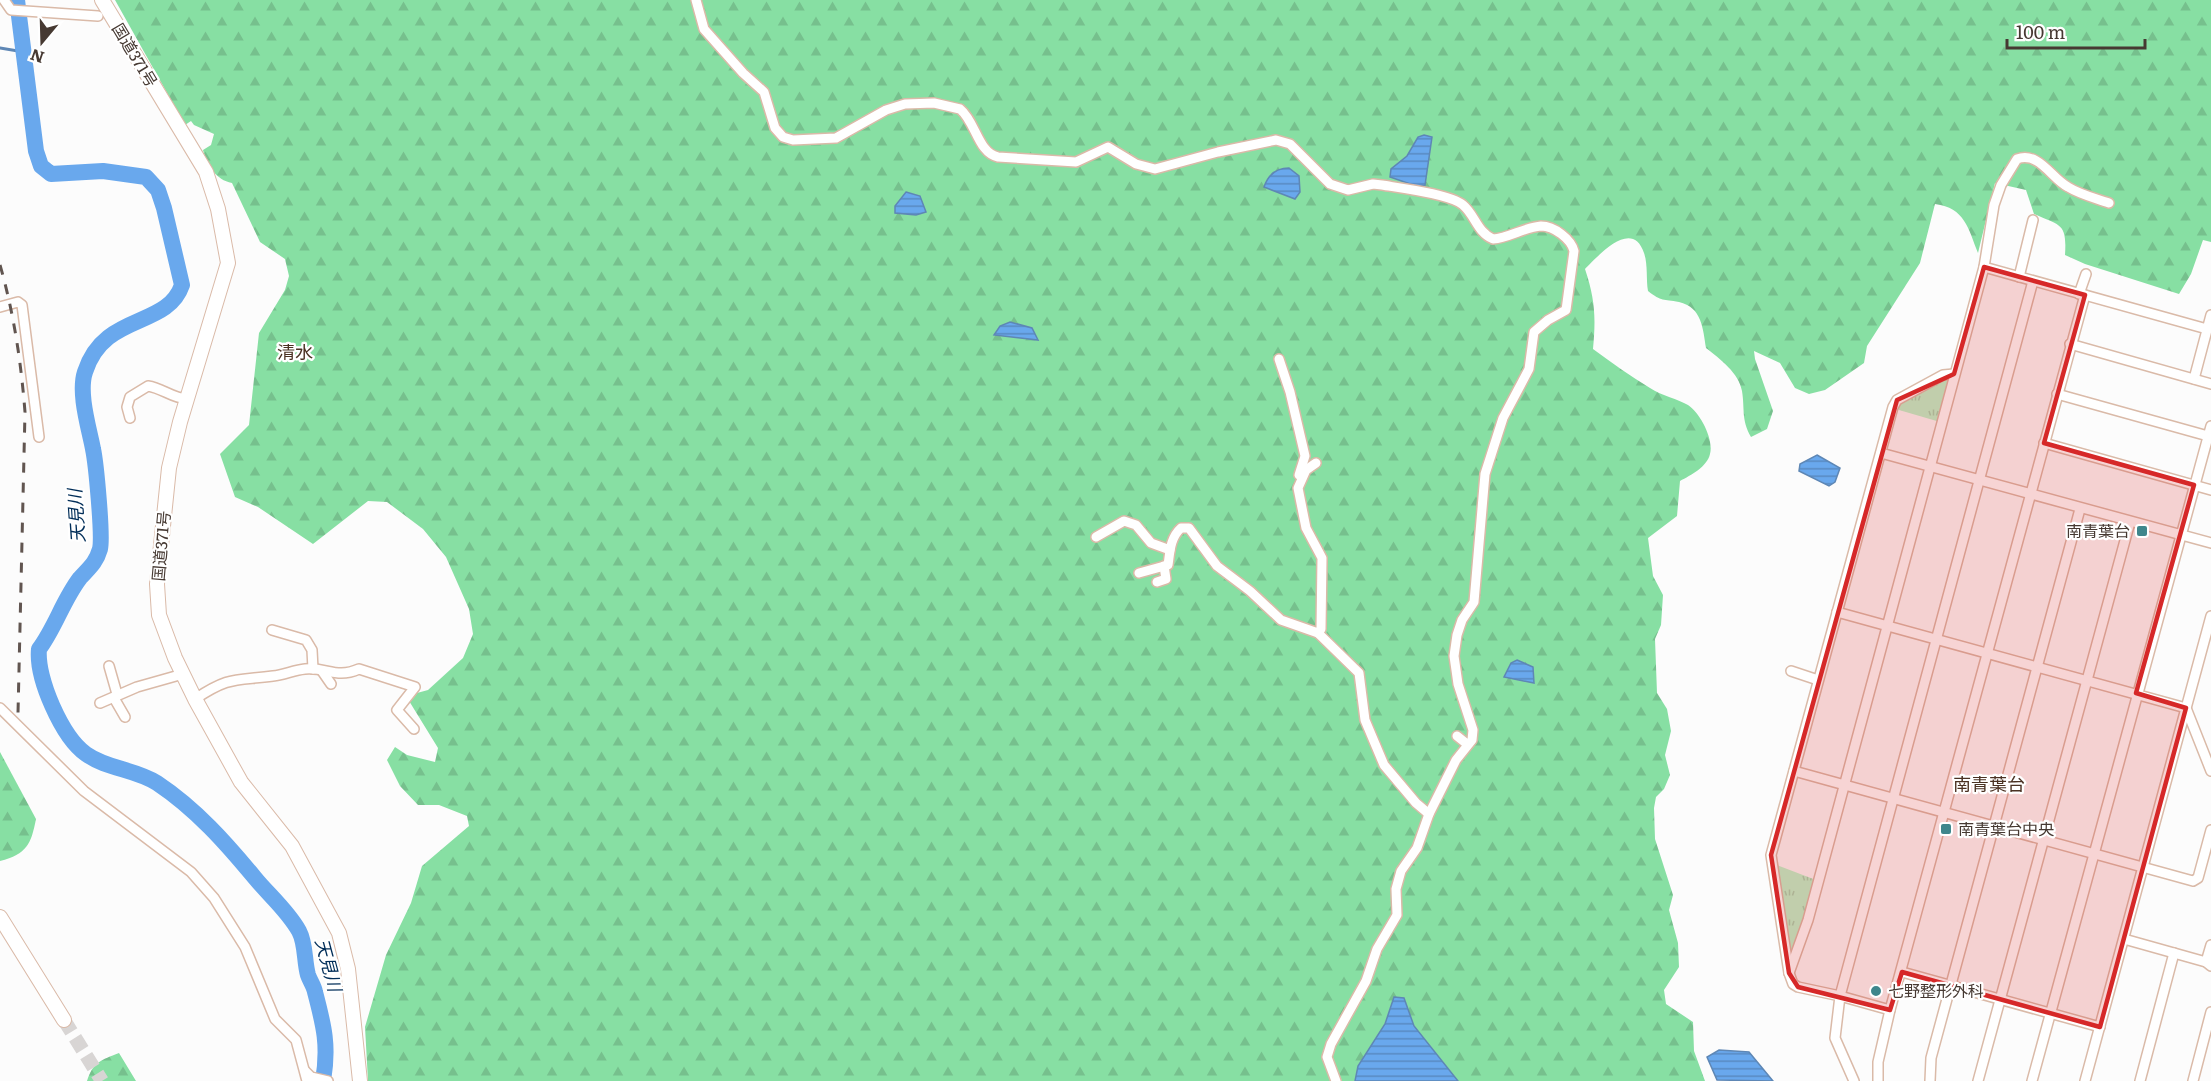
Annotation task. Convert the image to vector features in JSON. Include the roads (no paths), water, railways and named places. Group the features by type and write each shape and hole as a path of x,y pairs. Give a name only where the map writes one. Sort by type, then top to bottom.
{"highway":[{"name":"国道371号","path":"102,0 206,172 218,209 228,263 169,468 157,584 159,615 195,699 241,782 292,846 339,933 348,969 360,1081"},
{"path":"0,917 64,1020"}],"street":[{"path":"4,0 8,8 14,10 98,16"},
{"path":"696,0 704,29 743,73 764,92 775,128 783,137 793,140 836,138 886,110 920,103 960,109 974,125 984,150 998,157 1076,162 1108,147 1136,164 1155,169 1218,152 1276,140 1290,144 1330,184 1348,190 1372,184 1445,196 1461,203 1476,225 1493,239 1540,226 1569,240 1574,251 1566,310 1548,320 1534,332 1528,369 1503,418 1485,474 1478,583 1474,602 1462,620 1457,635 1454,656 1458,684 1473,729 1472,740 1467,744 1429,814 1417,848 1398,880 1395,895 1397,915 1377,949 1366,981 1331,1044 1327,1058 1336,1081"},
{"path":"1789,974 1808,920 1984,267 1994,204 2001,185 2017,159 2025,157 2040,162 2067,187 2109,203"},
{"path":"2019,277 2033,220"},
{"path":"1984,267 2207,329"},
{"path":"1878,1081 1878,1062 1890,1010 1946,812 2057,394 2086,274"},
{"path":"1854,1081 1835,1038 1840,996 2033,281"},
{"path":"0,307 18,302 22,304 26,320 39,437"},
{"path":"2194,379 2211,315"},
{"path":"2070,344 2211,384"},
{"path":"1279,359 1290,392 1305,456 1297,481 1306,528 1322,558 1321,628 1318,633"},
{"path":"1890,1010 1793,984 1789,974 1771,855 1897,400 1943,375 1954,374"},
{"path":"130,418 127,407 130,397 148,386 172,396 187,399"},
{"path":"2032,1081 2136,693 2210,431 2057,394"},
{"path":"2044,443 2211,490"},
{"path":"1881,453 2211,543"},
{"path":"1298,488 1306,470 1316,463"},
{"path":"1930,1081 1931,1058 2080,509"},
{"path":"1096,537 1124,521 1136,525 1151,543 1169,551"},
{"path":"1978,1081 2130,522"},
{"path":"1139,573 1168,565 1169,551 1176,532 1181,528 1189,528 1217,566 1251,591 1281,620 1318,633 1359,673 1365,720 1384,765 1416,803 1429,814"},
{"path":"1156,549 1169,551"},
{"path":"1157,582 1166,579 1164,566"},
{"path":"1837,612 2186,708"},
{"path":"2085,1081 2211,616"},
{"path":"272,630 306,640 312,650 317,670 331,684"},
{"path":"109,666 116,696 125,717"},
{"path":"195,699 224,681 317,670 346,675 359,669 415,687 397,710 414,729"},
{"path":"1791,671 1818,680"},
{"path":"100,703 183,674"},
{"path":"0,708 84,791 191,872 214,898 245,947 275,1019 296,1040 308,1076"},
{"path":"2186,708 2211,771"},
{"path":"1457,736 1467,744"},
{"path":"1794,771 2193,880 2198,878 2211,830"},
{"path":"1407,811 1416,803"},
{"path":"2124,939 2209,964 2211,945"},
{"path":"2140,1081 2174,953"},
{"path":"1902,972 2100,1027"},
{"path":"2193,1081 2211,1012"},
{"path":"300,1081 308,1076 328,1081"}],"water":[{"path":"1424,135 1432,137 1425,185 1416,186 1390,177 1391,169 1407,156 1418,137"},
{"path":"1289,168 1299,176 1300,192 1295,199 1264,187 1273,173"},
{"path":"906,192 920,196 926,212 916,215 895,213 895,206"},
{"path":"1010,322 1032,328 1038,340 994,335 1000,326"},
{"path":"1817,455 1840,468 1835,482 1829,486 1799,471 1800,464"},
{"path":"1517,660 1533,667 1534,683 1504,677 1511,663"},
{"path":"1394,997 1404,998 1414,1026 1458,1081 1355,1081 1358,1066 1385,1024"},
{"path":"1719,1050 1749,1052 1773,1081 1717,1080 1707,1057"}],"waterway":[{"name":"天見川","path":"17,0 36,151 41,166 51,174 103,171 146,177 158,190 182,285 174,299 163,309 106,339 94,353 85,372 83,400 96,469 101,542 94,562 74,587 39,649 39,661 46,690 60,721 77,746 94,759 148,778 185,804 222,839 295,924 303,941 308,975 323,1026 326,1057 323,1081"},
{"path":"0,48 24,52"}],"tunnel":[{"path":"64,1020 102,1081"}],"railway":[{"path":"0,265 16,338 25,412 18,713"}],"place":[{"name":"南青葉台","path":"2142,531"},
{"name":"南青葉台中央","path":"1946,829"},
{"name":"七野整形外科","path":"1876,991"}],"district":[{"name":"清水","path":"295,353"},
{"name":"南青葉台","path":"1989,785"}]}
